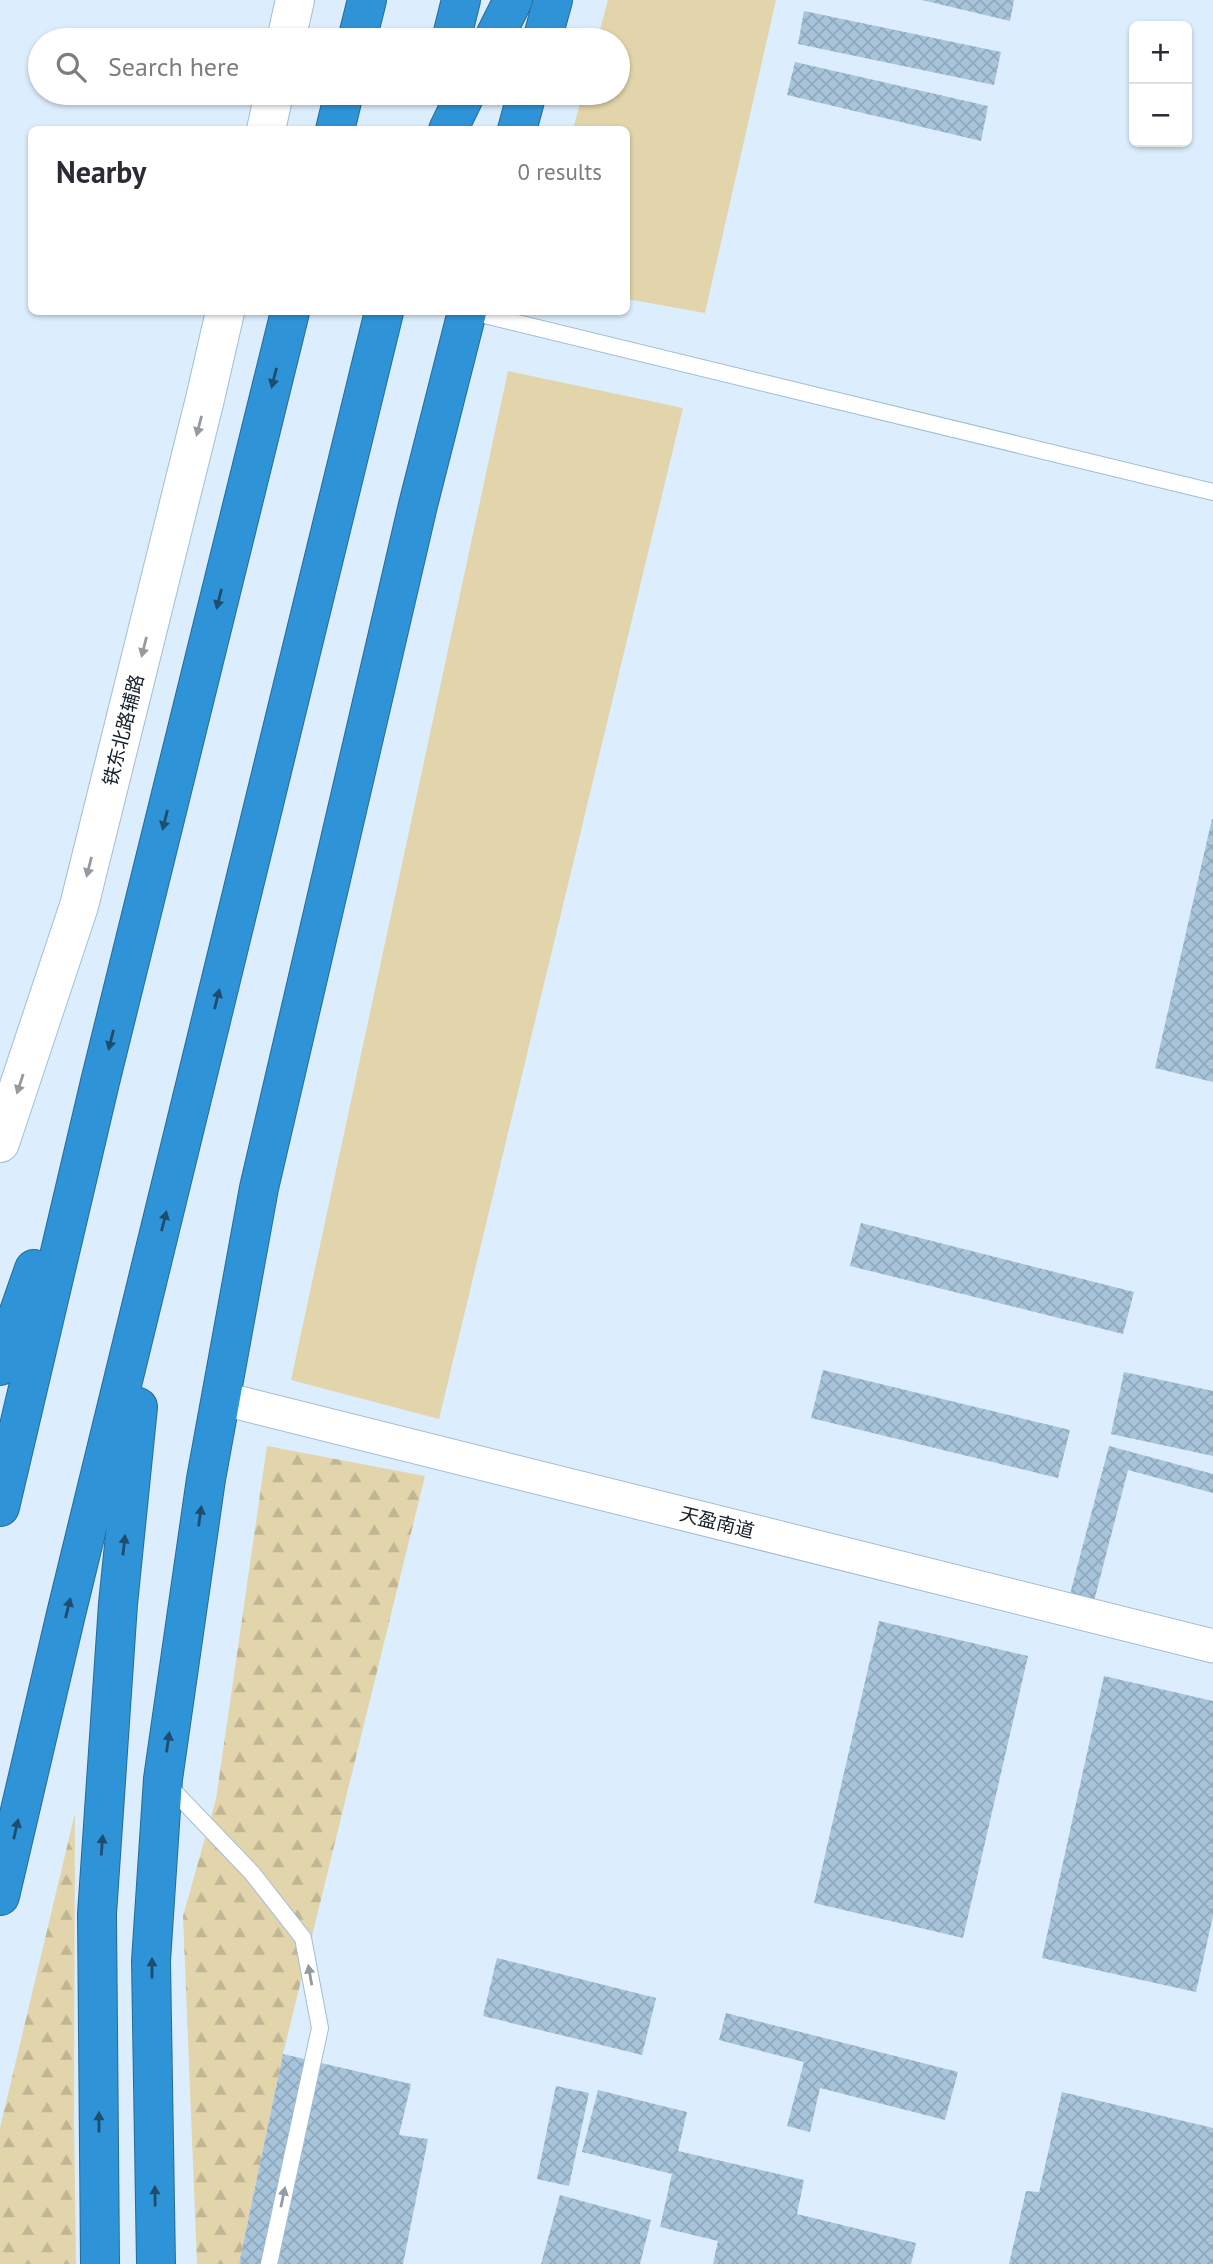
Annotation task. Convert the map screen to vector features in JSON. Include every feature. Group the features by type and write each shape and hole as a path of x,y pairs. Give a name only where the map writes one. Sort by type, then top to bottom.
{"highway":[{"path":"360,28 367,0"},
{"path":"454,28 461,0"},
{"path":"499,28 513,0"},
{"path":"545,28 553,0"},
{"path":"336,126 341,105"},
{"path":"430,126 435,105"},
{"path":"449,126 460,105"},
{"path":"518,126 524,105"},
{"path":"0,1507 100,1082 289,315"},
{"path":"0,1896 66,1614 383,315"},
{"path":"156,2264 151,1961 163,1779 204,1493 259,1188 418,505 466,315"},
{"path":"0,1366 100,1082"},
{"path":"100,2264 97,1914 118,1604 153,1266"}],"street":[{"path":"289,28 295,0"},
{"path":"267,126 271,105"},
{"name":"铁东北路辅路","path":"0,1143 79,906 224,315"},
{"name":"天盈南道","path":"220,1398 1213,1647"}],"lane":[{"path":"484,315 1213,492"},
{"path":"163,1779 252,1873 303,1938 320,2028 269,2264"}],"green space":[{"path":"608,0 776,0 705,313 630,300 630,126 574,126 580,105 630,105 630,28 600,28"},
{"path":"508,371 683,408 439,1419 291,1380"},
{"path":"267,1446 425,1476 283,2054 239,2264 197,2264 183,1916 216,1799"},
{"path":"75,1813 76,2264 0,2264 0,2128"}],"building":[{"path":"922,0 1014,0 1010,21"},
{"path":"804,11 1001,52 994,85 798,44"},
{"path":"795,62 988,106 981,141 787,95"},
{"path":"1213,819 1213,1082 1155,1068"},
{"path":"861,1223 1134,1292 1123,1334 850,1266"},
{"path":"823,1370 1070,1430 1058,1478 811,1418"},
{"path":"1124,1372 1213,1391 1213,1456 1111,1434"},
{"path":"1109,1446 1213,1474 1213,1493 1128,1470 1093,1605 1069,1598"},
{"path":"879,1621 1028,1656 963,1938 814,1903"},
{"path":"1104,1676 1213,1701 1213,1916 1196,1992 1042,1958"},
{"path":"497,1958 656,1998 642,2055 483,2016"},
{"path":"726,2013 958,2072 945,2120 820,2088 810,2132 787,2126 804,2062 719,2040"},
{"path":"283,2054 411,2084 399,2135 428,2139 403,2264 239,2264"},
{"path":"556,2086 589,2093 569,2186 537,2179"},
{"path":"598,2090 687,2112 678,2151 804,2180 797,2214 916,2243 911,2264 713,2264 718,2241 660,2227 672,2174 582,2152"},
{"path":"1062,2092 1213,2128 1213,2264 1009,2264 1026,2191 1039,2192"},
{"path":"560,2195 651,2220 640,2264 541,2264"}]}
